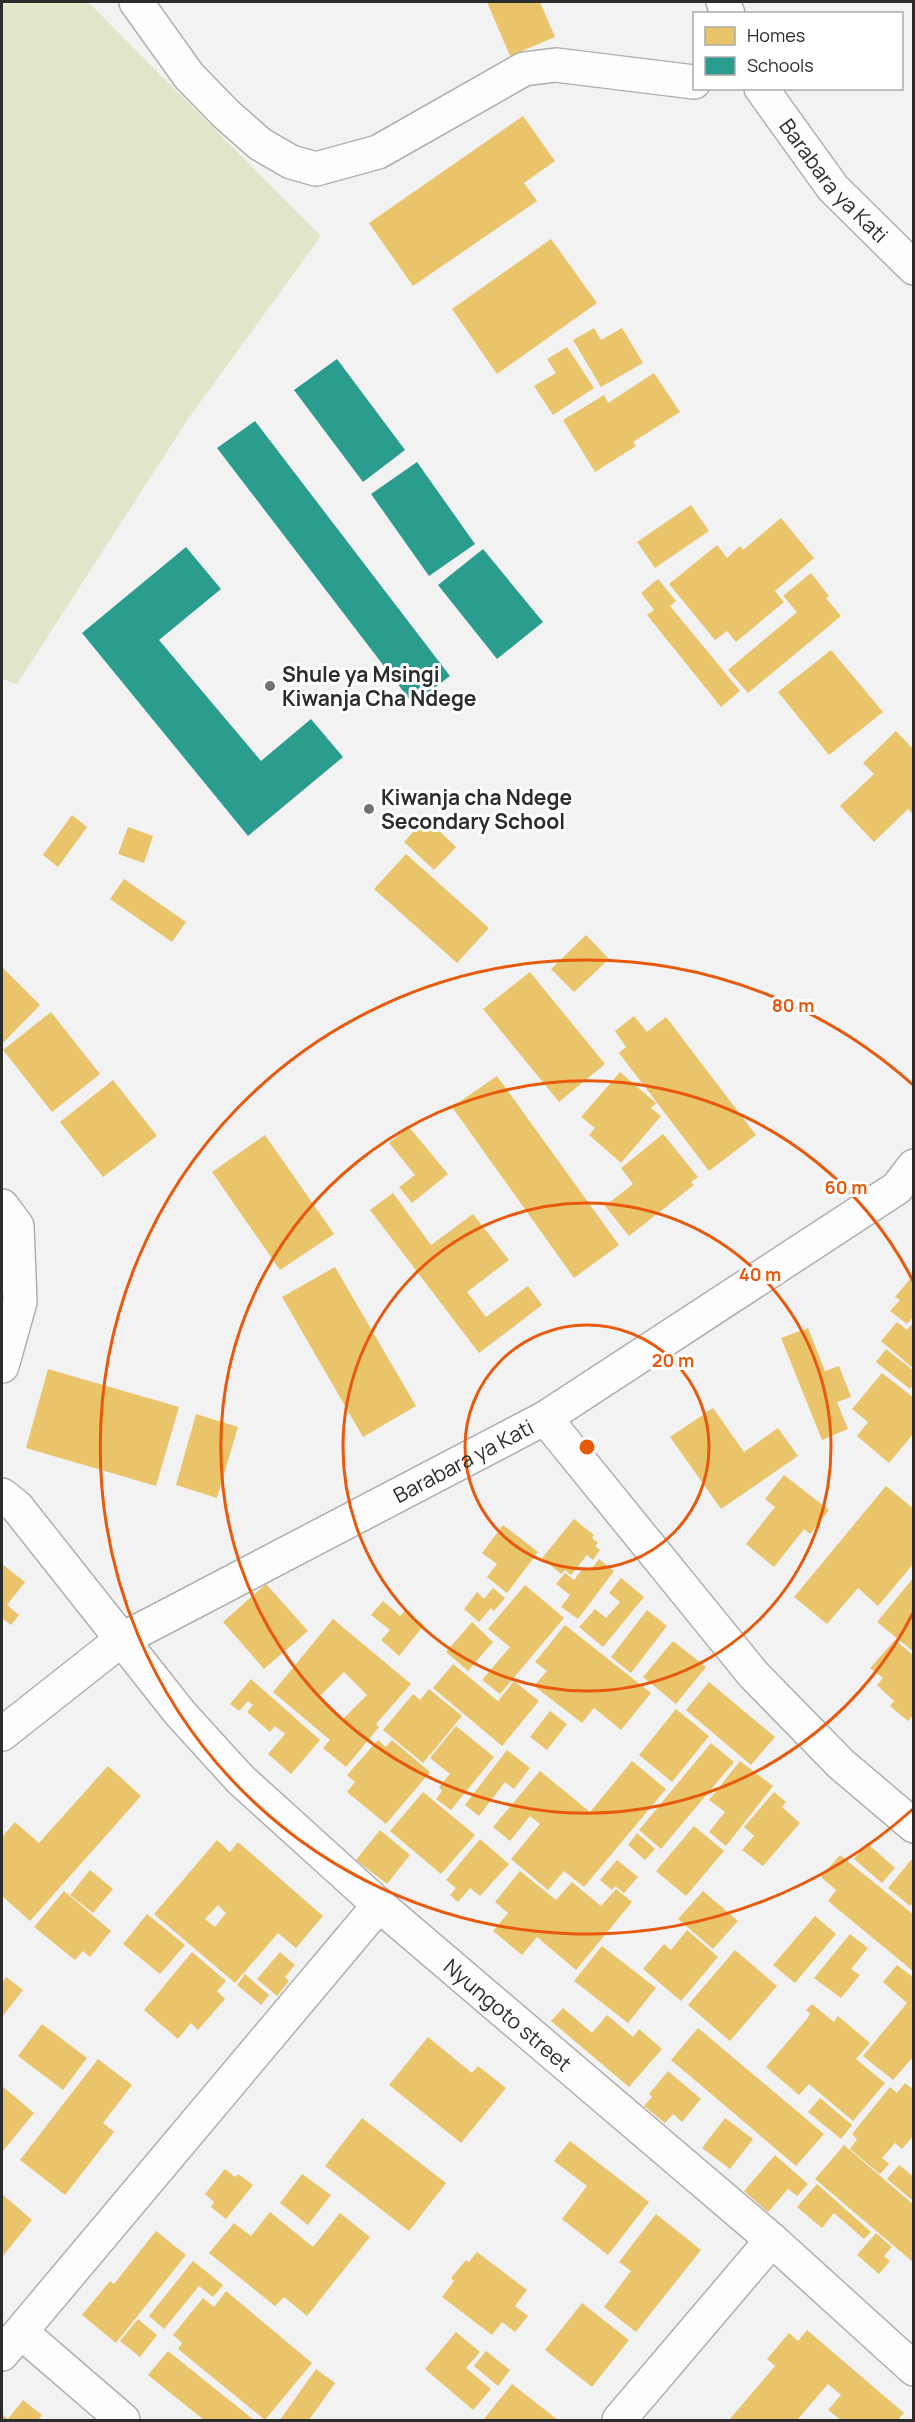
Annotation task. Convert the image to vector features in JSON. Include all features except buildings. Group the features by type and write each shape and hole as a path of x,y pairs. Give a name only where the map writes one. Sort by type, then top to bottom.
{"street":[{"path":"136,2 189,76 226,114 260,144 291,162 316,169 378,152 524,69 556,65 693,82"},
{"name":"Barabara ya Kati","path":"761,90 833,188 914,268"},
{"name":"Barabara ya Kati","path":"2,1734 121,1640 545,1418 908,1186"},
{"path":"2,1206 17,1226 20,1302 2,1366"},
{"path":"545,1418 753,1674 841,1764 914,1826"},
{"name":"Nyungoto street","path":"2,1495 17,1508 180,1713 240,1779 379,1905 772,2240 914,2369"},
{"path":"123,2421 11,2343 379,1905"},
{"path":"619,2421 772,2240"}],"green space":[{"path":"2,2 88,2 321,236 188,419 17,684 2,679"}],"place":[{"name":"Shule ya Msingi Kiwanja Cha Ndege","path":"270,686"},
{"name":"Kiwanja cha Ndege Secondary School","path":"369,809"}]}
